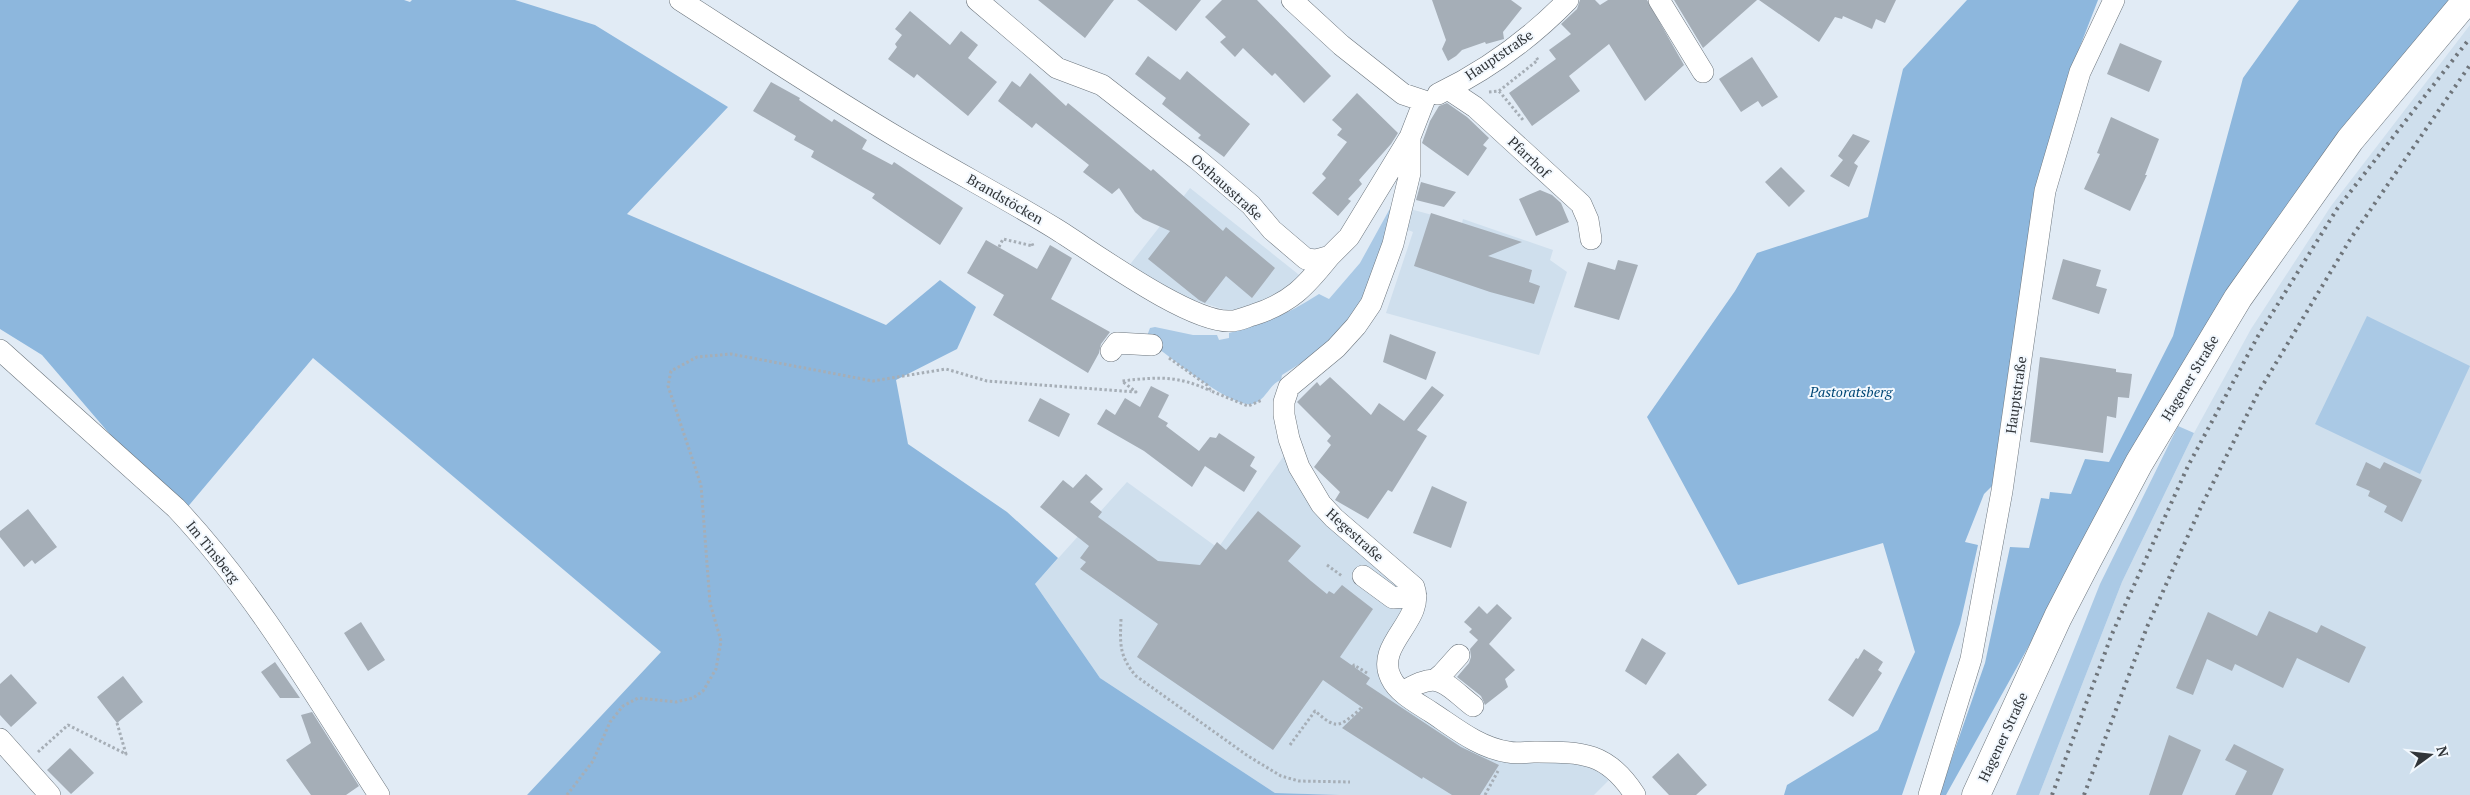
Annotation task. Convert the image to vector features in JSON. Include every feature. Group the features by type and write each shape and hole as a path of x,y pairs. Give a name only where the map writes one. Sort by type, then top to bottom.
{"main road":[{"name":"Hagener Straße","path":"1976,795 2058,617 2087,561 2139,463 2238,298 2350,140 2466,0"}],"street":[{"name":"Brandstöcken","path":"680,0 900,139 1058,231 1117,270 1206,316 1231,321 1288,301 1305,288 1330,256"},
{"name":"Osthausstraße","path":"977,0 1057,68 1102,85 1197,160 1250,205 1272,230 1306,259 1316,260 1330,256"},
{"path":"1292,0 1342,45 1403,94 1424,101 1410,137 1349,237 1330,256"},
{"name":"Hauptstraße","path":"1424,101 1448,89 1513,48 1535,31 1568,0"},
{"path":"1659,0 1703,72"},
{"name":"Hauptstraße","path":"1929,795 1972,659 2002,490 2045,190 2080,72 2114,0"},
{"name":"Pfarrhof","path":"1448,89 1475,107 1581,204 1588,220 1591,239"},
{"path":"1289,386 1336,348 1356,326 1372,304 1393,244 1410,174 1410,137"},
{"path":"1110,351 1114,344 1120,342 1152,345"},
{"name":"Im Tinsberg","path":"0,350 176,508 196,529 244,591 293,661 379,795"},
{"name":"Hegestraße","path":"1289,386 1284,402 1284,415 1289,439 1299,467 1307,481 1321,504 1334,518 1410,582 1416,596"},
{"path":"1355,578 1393,598 1416,596 1414,608 1389,655 1388,672 1391,680 1409,698 1493,748 1508,752 1573,752 1590,755 1621,775 1635,795"},
{"path":"1403,692 1412,686 1436,678 1459,655"},
{"path":"1436,678 1443,681 1473,706"},
{"path":"0,739 50,795"}],"path":[{"path":"1486,92 1499,91 1538,60 1534,54"},
{"path":"1499,91 1524,121"},
{"path":"1152,345 1206,385 1211,391"},
{"path":"567,795 593,761 610,722 623,706 638,698 676,702 693,698 702,691 716,668 721,641 710,602 701,485 668,386 671,371 697,357 731,354 873,381 946,369 987,381 1136,392 1122,381 1162,377 1192,382 1248,406 1268,395 1279,382 1289,386"},
{"path":"1327,565 1355,578"},
{"path":"1121,619 1120,646 1125,664 1136,676 1248,756 1281,776 1299,781 1350,782"},
{"path":"1290,745 1315,711 1334,724 1341,724 1362,708 1380,689"},
{"path":"43,747 68,725 126,754 117,723"}],"shaded area":[{"path":"2470,25 2470,795 2039,795 2122,582 2194,433 2251,329 2331,206"},
{"path":"1190,188 1303,278 1291,291 1245,310 1226,310 1187,298 1128,267"},
{"path":"1393,203 1395,213 1354,321 1309,358 1282,375 1281,380 1273,385 1261,400 1252,404 1243,403 1217,391 1154,345 1147,336 1150,328 1155,327 1193,335 1217,335 1219,340 1229,338 1229,333 1276,318 1319,294 1329,299 1360,263"},
{"path":"1410,209 1462,223 1463,219 1553,250 1550,260 1567,272 1539,355 1386,313 1413,232 1406,229"},
{"path":"2367,316 2470,366 2420,474 2315,424"},
{"path":"2178,426 2194,433 2122,582 2039,795 2016,795 2100,584"},
{"path":"1286,453 1413,594 1380,666 1474,746 1559,750 1611,778 1594,795 1340,795 1275,793 1100,678 1035,584 1127,482 1218,548"}],"green space":[{"path":"0,0 404,0 410,2 412,0 515,0 595,25 728,107 627,214 886,325 940,280 976,307 957,349 896,380 908,444 1007,512 1058,558 1035,584 1100,678 1275,793 1340,795 527,795 661,652 313,358 180,516 42,355 0,329"},
{"name":"Pastoratsberg","path":"1967,0 2098,0 2079,49 2038,187 2007,381 1993,485 1984,494 1965,542 1978,545 1960,624 1902,795 1784,795 1787,785 1878,730 1915,652 1883,543 1738,585 1647,417 1735,291 1757,253 1868,217 1903,69"},
{"path":"2299,0 2457,0 2345,132 2056,597 1946,795 1939,795 1985,663 2010,547 2029,548 2041,498 2049,499 2050,492 2071,494 2085,459 2109,462 2173,336 2243,78"}],"building":[{"path":"1038,0 1114,0 1085,38"},
{"path":"1137,0 1201,0 1176,31"},
{"path":"1222,0 1257,0 1331,76 1304,103 1275,73 1272,76 1243,48 1235,57 1220,42 1226,37 1205,17"},
{"path":"1432,0 1511,0 1522,8 1503,32 1504,39 1486,44 1485,42 1462,50 1448,61 1442,49 1446,40"},
{"path":"1580,0 1595,0 1600,5 1608,0 1647,0 1684,65 1645,101 1609,44 1569,76 1580,91 1532,126 1509,93 1556,59 1549,50 1571,34 1561,24 1577,9"},
{"path":"1674,0 1757,0 1703,48"},
{"path":"1759,0 1896,0 1885,23 1876,19 1872,29 1843,16 1842,19 1835,17 1819,42"},
{"path":"910,11 950,45 961,31 978,45 968,58 997,82 968,116 917,74 914,78 888,59 897,47 895,44 902,35 895,29"},
{"path":"2120,43 2162,61 2149,92 2107,74"},
{"path":"1148,56 1180,80 1187,71 1250,124 1224,157 1198,138 1201,135 1162,104 1166,98 1135,74"},
{"path":"1752,57 1778,97 1762,107 1758,101 1741,112 1719,79"},
{"path":"1030,73 1066,106 1068,103 1151,171 1153,169 1223,231 1226,227 1275,268 1252,298 1226,276 1205,303 1148,259 1170,231 1143,219 1135,212 1119,188 1112,194 1083,172 1089,165 1036,123 1032,128 998,101 1012,81 1020,87"},
{"path":"771,82 800,98 799,100 832,122 834,119 867,140 862,149 892,165 894,162 963,208 940,245 872,198 875,194 811,157 814,151 794,140 796,136 753,111"},
{"path":"1357,93 1398,133 1391,144 1359,180 1362,184 1348,199 1351,201 1338,216 1312,193 1326,178 1322,174 1347,142 1337,135 1342,129 1332,120"},
{"path":"1447,103 1467,117 1489,138 1483,145 1487,148 1468,176 1422,143 1430,121 1439,106"},
{"path":"2111,117 2159,139 2145,175 2147,175 2130,211 2084,189 2100,154 2097,153"},
{"path":"1853,134 1870,141 1854,163 1858,166 1849,187 1830,176 1843,160 1838,156"},
{"path":"1781,167 1805,191 1789,207 1765,182"},
{"path":"1421,182 1456,192 1444,207 1416,200"},
{"path":"1540,190 1552,195 1561,203 1569,222 1536,236 1519,199"},
{"path":"1431,213 1522,242 1488,256 1532,270 1529,282 1540,286 1534,304 1490,292 1414,266"},
{"path":"986,240 1037,269 1050,245 1072,258 1051,299 1110,332 1101,344 1099,353 1088,373 993,315 1004,295 967,273"},
{"path":"2063,259 2101,270 2096,286 2107,289 2099,314 2052,299"},
{"path":"1618,260 1638,265 1619,320 1574,307 1588,262 1615,270"},
{"path":"1390,334 1436,352 1426,380 1383,362"},
{"path":"2040,357 2116,369 2116,372 2132,374 2129,398 2118,397 2116,418 2107,416 2103,453 2030,442"},
{"path":"1330,377 1371,415 1379,403 1404,421 1432,386 1444,395 1417,430 1427,436 1392,492 1388,490 1368,519 1335,500 1340,492 1314,467 1331,445 1327,441 1331,436 1297,402 1317,382 1320,386"},
{"path":"1151,386 1169,395 1158,417 1168,423 1166,426 1199,451 1210,437 1216,438 1219,433 1255,457 1250,466 1257,471 1244,492 1205,466 1192,487 1144,451 1097,424 1106,409 1115,415 1125,398 1140,407"},
{"path":"1040,398 1070,414 1059,437 1028,421"},
{"path":"2366,462 2380,469 2384,462 2422,480 2402,522 2384,512 2387,506 2368,496 2370,491 2356,485"},
{"path":"1086,474 1103,489 1090,502 1102,512 1098,517 1158,561 1200,565 1217,542 1226,550 1258,511 1301,546 1288,561 1327,594 1329,591 1334,594 1342,585 1373,609 1340,657 1370,678 1366,684 1461,747 1499,765 1480,795 1452,795 1423,777 1422,779 1342,728 1363,708 1323,680 1273,750 1137,657 1158,624 1080,569 1086,562 1080,558 1089,546 1040,507 1063,480 1073,488"},
{"path":"1432,486 1467,502 1451,548 1413,533"},
{"path":"28,509 57,547 35,564 32,560 24,567 0,537 0,531"},
{"path":"1497,604 1512,618 1489,644 1515,670 1505,679 1508,687 1485,705 1481,696 1457,677 1469,663 1471,657 1470,649 1478,640 1469,632 1472,629 1464,622 1479,606 1487,614"},
{"path":"2269,611 2317,633 2321,625 2366,647 2349,683 2297,658 2283,688 2235,664 2232,671 2207,659 2193,695 2176,688 2208,612 2257,636"},
{"path":"361,622 385,660 368,671 344,633"},
{"path":"1642,638 1666,653 1646,685 1625,671"},
{"path":"1864,649 1883,662 1878,670 1882,673 1853,717 1828,700"},
{"path":"275,662 300,698 280,698 261,672"},
{"path":"11,674 37,703 11,727 0,715 0,684"},
{"path":"123,676 143,702 117,723 97,697"},
{"path":"312,712 359,786 346,795 311,795 286,760 311,743 301,715"},
{"path":"2169,735 2201,750 2182,795 2149,795"},
{"path":"2234,744 2284,769 2272,795 2235,795 2247,771 2225,760"},
{"path":"70,748 94,773 71,794 47,770"},
{"path":"1678,753 1707,785 1696,795 1669,795 1652,777"}],"railway":[{"path":"2052,795 2112,634 2188,466 2258,336 2337,209 2470,38"},
{"path":"2084,795 2147,627 2200,509 2258,393 2351,238 2470,65"}]}
